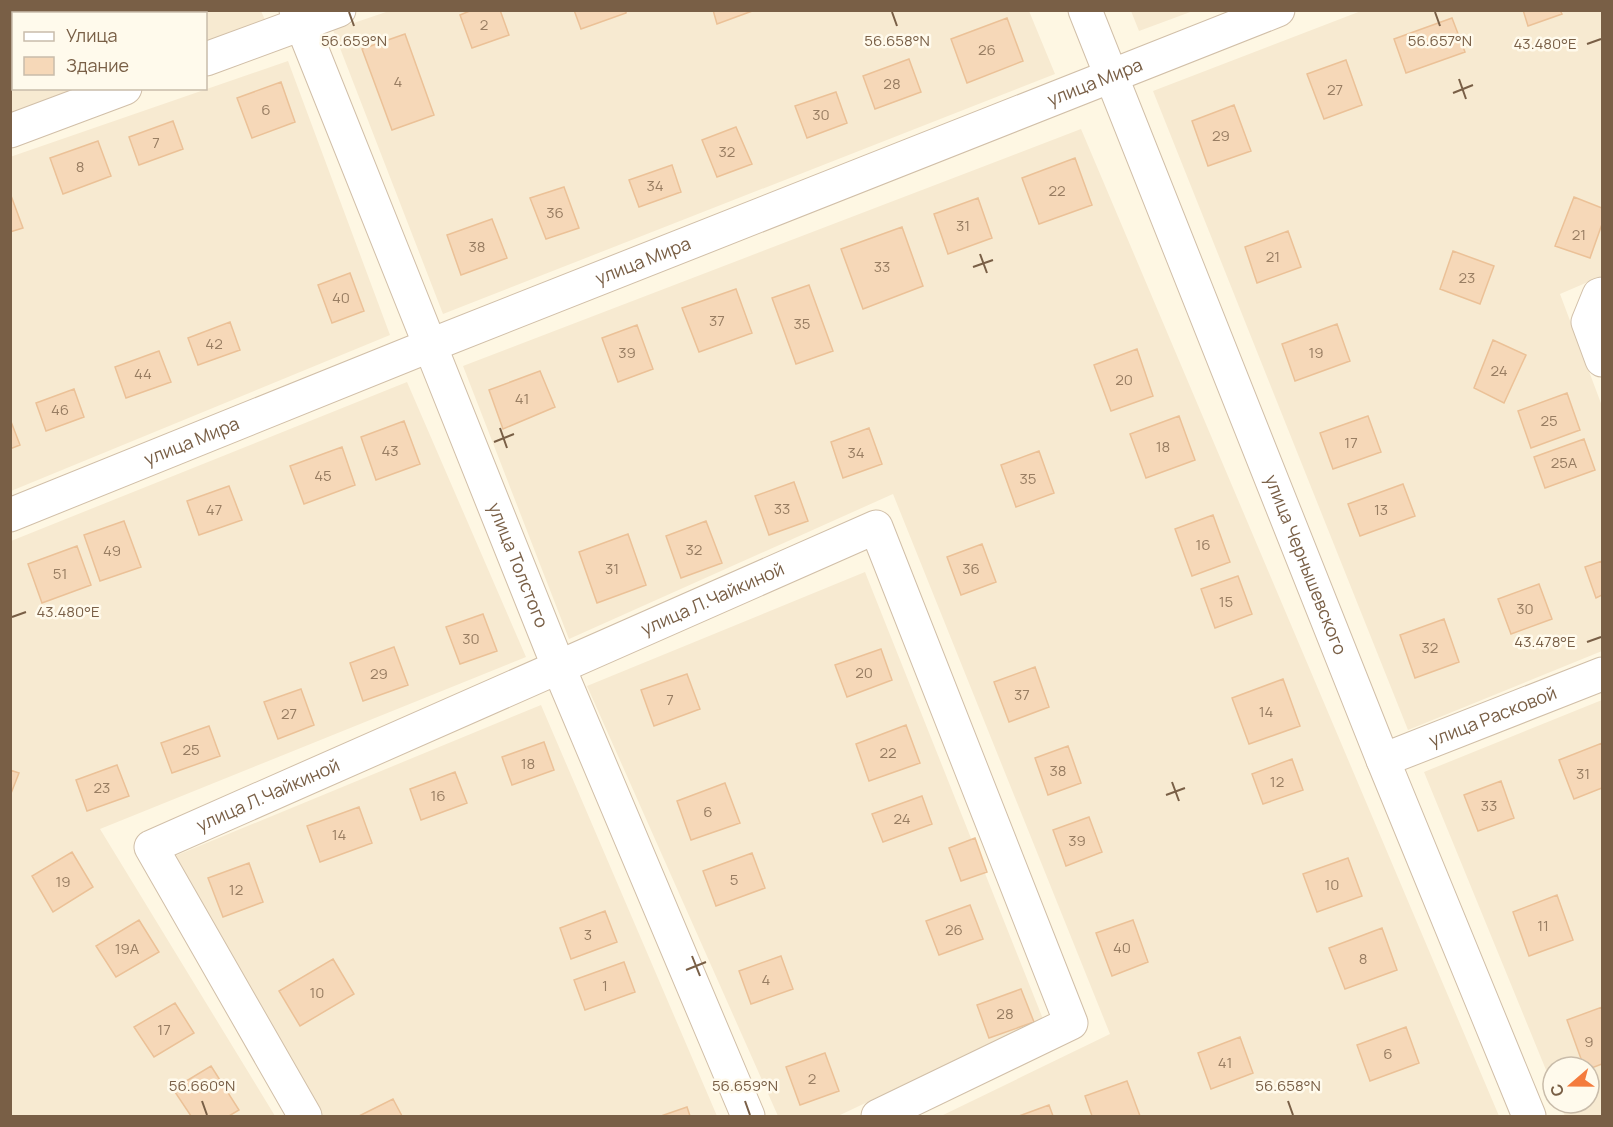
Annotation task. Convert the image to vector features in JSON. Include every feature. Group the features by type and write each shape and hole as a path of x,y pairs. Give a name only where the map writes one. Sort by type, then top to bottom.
{"street":[{"path":"207,59 299,17 339,10"},
{"name":"улица Чернышевского","path":"1085,10 1383,760 1529,1116"},
{"name":"улица Мира","path":"10,515 431,345 1278,10"},
{"name":"улица Толстого","path":"299,17 559,668 748,1116"},
{"path":"10,131 120,90"},
{"path":"1602,294 1599,295 1588,322 1602,360"},
{"name":"улица Л.Чайкиной","path":"305,1116 152,847 876,527 1071,1023 878,1116"},
{"name":"улица Расковой","path":"1383,760 1602,674"}],"shaded area":[{"path":"392,10 1029,11 1055,74 443,314 333,30"},
{"path":"11,11 261,11 266,22 207,44 207,12 12,12 12,90 80,90 11,115"},
{"path":"1131,11 1193,11 1139,31"},
{"path":"1361,11 1602,11 1602,276 1560,294 1602,406 1602,651 1408,730 1153,91"},
{"path":"288,61 390,335 11,491 10,157"},
{"path":"1081,129 1499,1116 941,1116 1110,1034 893,494 569,639 463,366"},
{"path":"407,382 526,657 100,829 275,1116 11,1116 11,541"},
{"path":"865,572 1043,1019 838,1116 778,1116 587,686"},
{"path":"1602,700 1602,1116 1565,1116 1601,1115 1601,1055 1541,1055 1541,1058 1424,772"},
{"path":"541,705 717,1116 323,1116 175,856"}],"building":[{"path":"472,10 500,10 509,35 472,48 460,15"},
{"path":"574,10 626,10 626,13 581,29"},
{"path":"713,10 755,10 717,24"},
{"path":"1523,10 1560,10 1562,14 1528,26"},
{"path":"1007,18 1023,61 967,83 951,39"},
{"path":"1452,18 1465,52 1406,73 1394,39"},
{"path":"405,34 434,115 392,130 362,49"},
{"path":"909,59 921,92 875,109 863,76"},
{"path":"1346,60 1362,105 1324,119 1307,74"},
{"path":"281,82 295,122 252,138 237,98"},
{"path":"836,92 847,123 807,138 795,106"},
{"path":"1234,105 1251,151 1208,166 1192,121"},
{"path":"173,121 183,149 139,165 129,137"},
{"path":"736,127 752,164 717,177 702,140"},
{"path":"98,141 111,176 63,194 50,158"},
{"path":"1075,158 1092,205 1039,224 1022,178"},
{"path":"672,165 681,192 639,207 629,180"},
{"path":"564,187 579,228 546,239 530,198"},
{"path":"10,193 23,228 10,232"},
{"path":"1574,197 1602,208 1602,224 1590,258 1555,246"},
{"path":"978,198 992,238 948,254 934,214"},
{"path":"492,219 507,258 461,275 447,235"},
{"path":"902,227 923,286 863,309 841,249"},
{"path":"1288,231 1301,267 1257,283 1245,247"},
{"path":"1453,251 1494,266 1480,304 1440,289"},
{"path":"350,273 364,311 332,323 318,285"},
{"path":"809,285 833,351 796,364 772,298"},
{"path":"736,289 752,333 699,352 682,308"},
{"path":"230,322 240,350 198,365 188,338"},
{"path":"1337,324 1350,361 1295,381 1282,344"},
{"path":"637,325 653,369 618,382 602,338"},
{"path":"1493,340 1526,355 1504,403 1474,388"},
{"path":"1137,349 1153,396 1111,411 1094,365"},
{"path":"159,351 171,382 126,398 115,367"},
{"path":"540,371 555,407 503,429 489,390"},
{"path":"74,389 84,417 46,431 36,403"},
{"path":"1567,393 1580,430 1531,448 1518,411"},
{"path":"1179,416 1195,460 1146,478 1130,434"},
{"path":"1368,416 1381,452 1333,469 1320,433"},
{"path":"10,419 20,445 10,449"},
{"path":"404,421 420,464 376,480 361,437"},
{"path":"869,428 882,464 843,478 831,442"},
{"path":"1584,439 1595,470 1545,488 1534,457"},
{"path":"342,447 355,485 304,504 290,466"},
{"path":"1039,451 1054,493 1016,507 1001,465"},
{"path":"794,482 808,521 769,535 755,496"},
{"path":"1403,484 1415,516 1360,536 1348,504"},
{"path":"229,486 242,520 199,535 187,501"},
{"path":"1213,515 1230,562 1192,576 1175,529"},
{"path":"124,521 141,567 100,581 84,535"},
{"path":"706,521 722,563 681,578 666,536"},
{"path":"628,534 646,585 597,603 579,552"},
{"path":"982,544 996,582 961,595 947,557"},
{"path":"77,546 91,585 42,603 28,564"},
{"path":"1602,561 1602,595 1596,598 1585,567"},
{"path":"1238,576 1252,614 1215,628 1201,589"},
{"path":"1539,584 1552,619 1511,634 1498,599"},
{"path":"483,614 497,651 460,664 446,627"},
{"path":"1444,619 1459,662 1415,678 1400,635"},
{"path":"394,647 408,685 363,701 350,663"},
{"path":"881,649 892,680 847,697 835,665"},
{"path":"1035,667 1049,707 1009,722 994,682"},
{"path":"687,674 700,709 654,726 641,690"},
{"path":"1283,679 1300,726 1249,744 1232,698"},
{"path":"301,689 314,725 278,739 264,702"},
{"path":"906,725 920,763 869,781 856,744"},
{"path":"209,726 220,756 172,773 161,743"},
{"path":"544,742 554,770 512,785 502,757"},
{"path":"1602,743 1602,788 1574,799 1559,760"},
{"path":"1068,746 1081,783 1048,795 1035,758"},
{"path":"1292,759 1303,790 1263,804 1252,774"},
{"path":"117,765 129,796 87,811 76,780"},
{"path":"10,770 19,773 10,796"},
{"path":"455,772 467,803 421,820 410,789"},
{"path":"1501,781 1514,818 1478,831 1464,795"},
{"path":"725,783 740,823 691,840 677,801"},
{"path":"922,796 932,824 883,842 872,814"},
{"path":"359,807 372,843 320,862 307,826"},
{"path":"1089,817 1102,852 1066,866 1053,830"},
{"path":"975,838 987,872 961,881 949,848"},
{"path":"72,852 93,887 53,912 32,876"},
{"path":"752,853 765,888 716,906 703,871"},
{"path":"1348,858 1362,896 1317,912 1303,874"},
{"path":"249,863 263,902 223,917 208,878"},
{"path":"1557,895 1573,940 1529,956 1513,912"},
{"path":"970,905 983,939 939,955 926,921"},
{"path":"605,911 617,942 571,959 560,928"},
{"path":"139,920 159,952 116,977 96,946"},
{"path":"1133,920 1148,962 1112,976 1096,933"},
{"path":"1382,928 1397,970 1345,989 1329,948"},
{"path":"781,956 793,989 751,1004 739,971"},
{"path":"333,959 354,994 300,1026 279,991"},
{"path":"624,962 635,992 585,1010 574,980"},
{"path":"1021,989 1034,1022 989,1038 977,1005"},
{"path":"175,1003 194,1033 154,1057 134,1027"},
{"path":"1602,1007 1602,1064 1601,1055 1580,1055 1567,1020"},
{"path":"1406,1027 1419,1063 1370,1081 1357,1045"},
{"path":"1240,1037 1253,1073 1211,1089 1198,1053"},
{"path":"825,1053 839,1091 800,1105 786,1067"},
{"path":"211,1066 239,1110 229,1116 191,1116 173,1089"},
{"path":"1127,1081 1140,1116 1092,1116 1085,1096"},
{"path":"393,1099 402,1116 359,1116"},
{"path":"1049,1105 1053,1116 1019,1116"},
{"path":"687,1107 690,1116 661,1116"}]}
